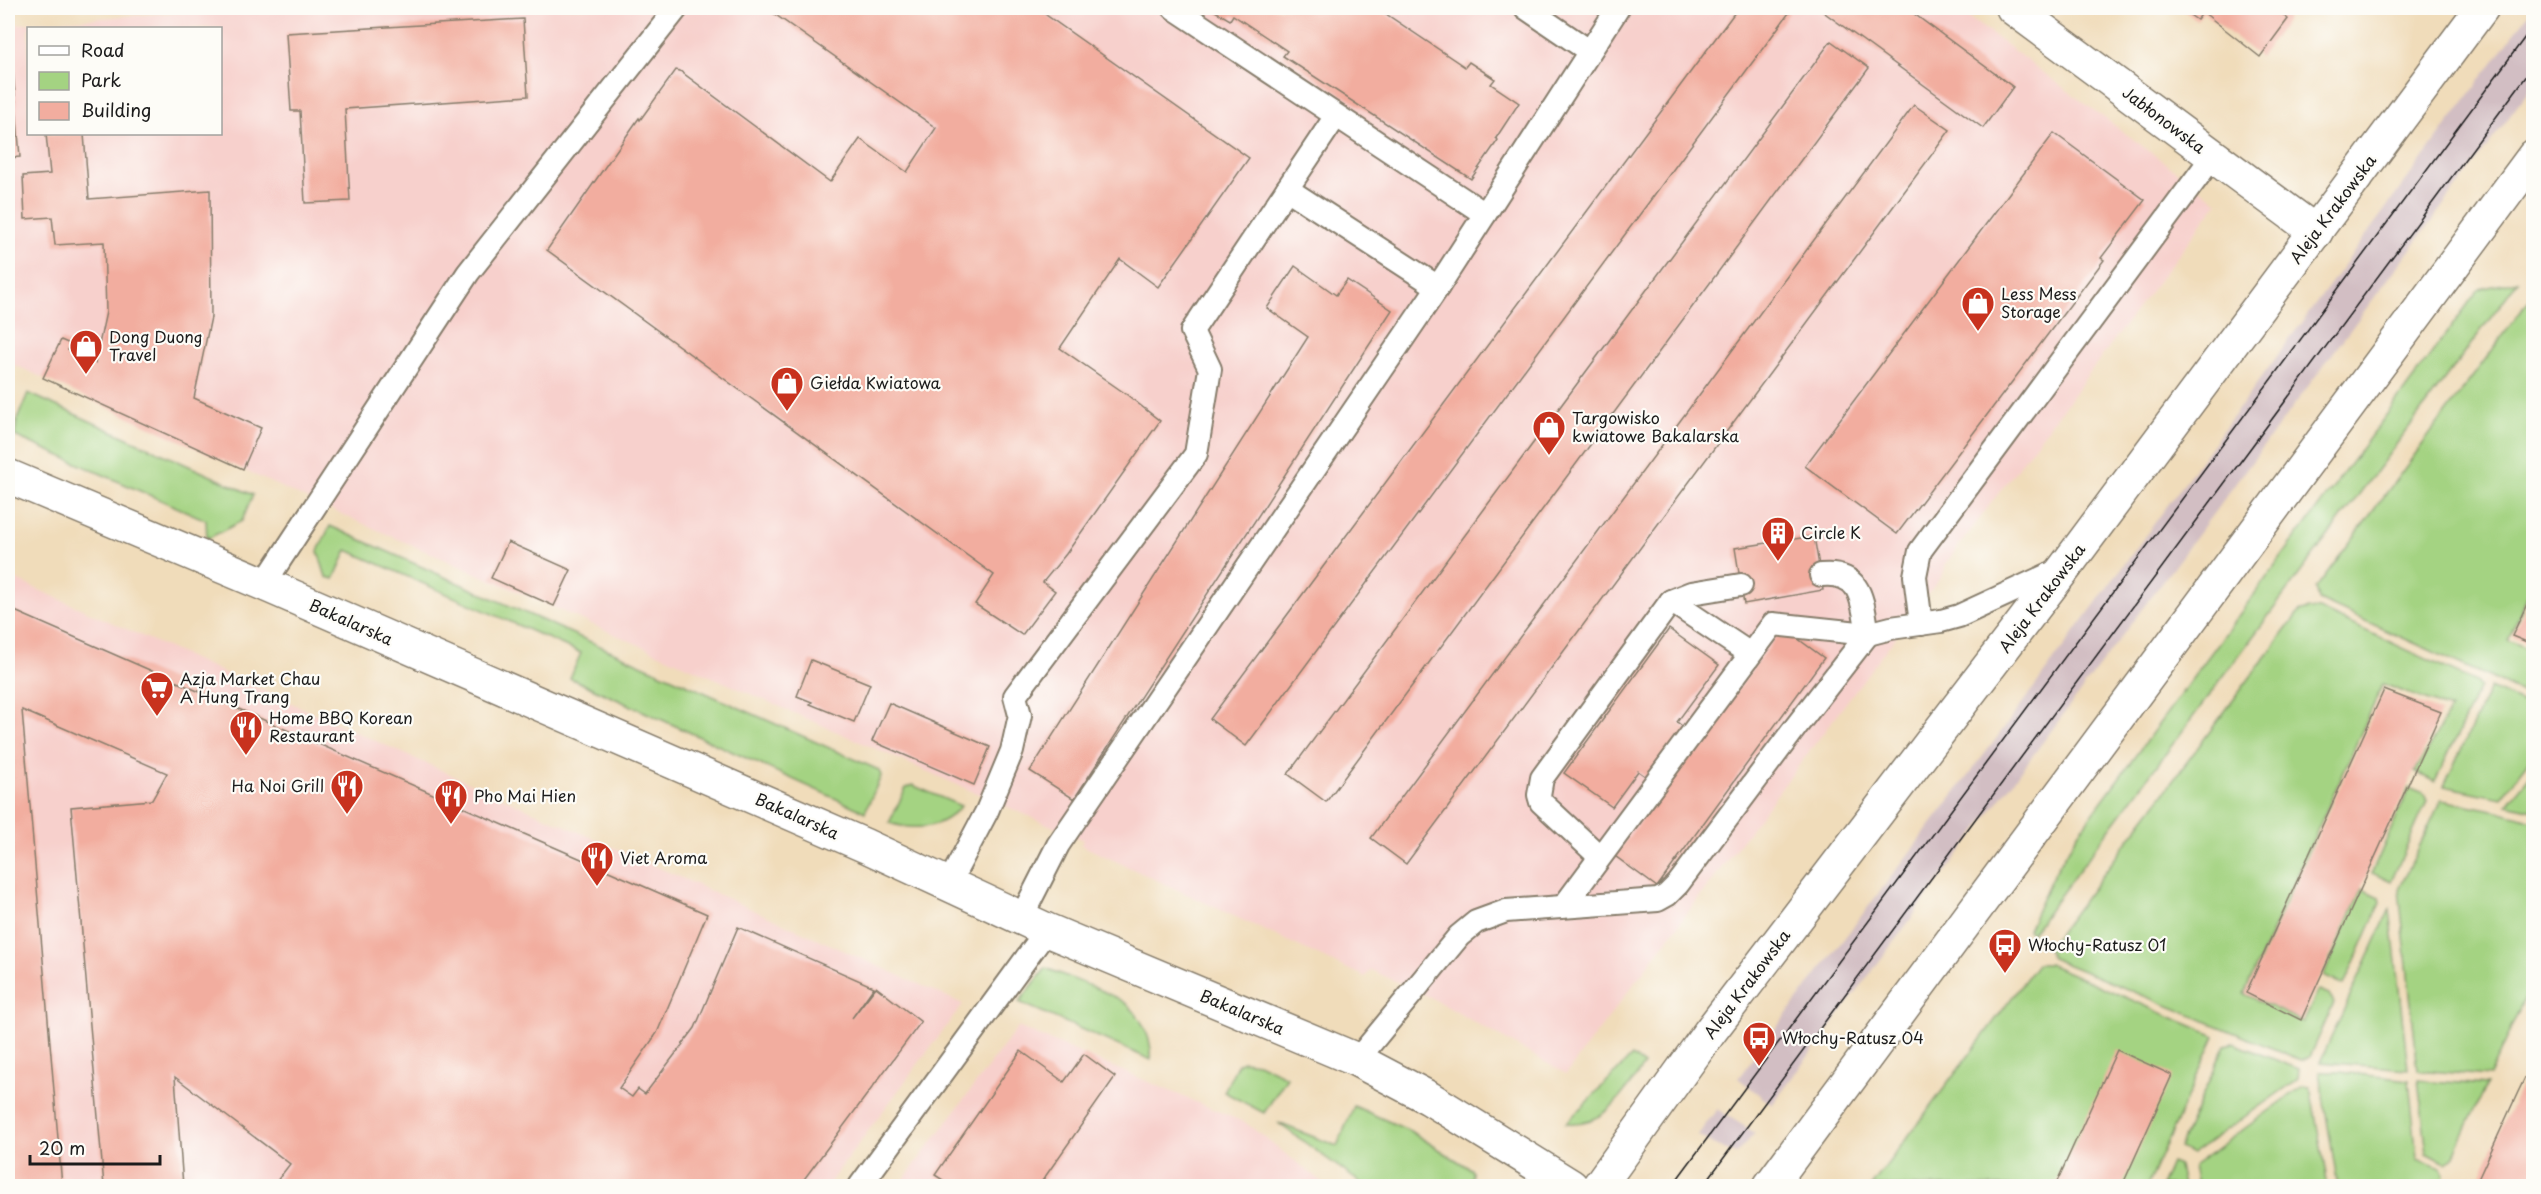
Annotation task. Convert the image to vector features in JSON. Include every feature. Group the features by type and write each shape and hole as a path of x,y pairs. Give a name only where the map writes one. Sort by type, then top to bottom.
{"main road":[{"name":"Jabłonowska","path":"2013,8 2316,232"},
{"name":"Aleja Krakowska","path":"1599,1186 1709,1033 2066,566 2482,8"},
{"path":"1770,1186 2534,156"},
{"name":"Bakalarska","path":"8,476 264,584 866,846 1034,924 1357,1060 1429,1098 1571,1186"}],"lane":[{"path":"264,584 468,273 677,8"},
{"path":"1174,8 1485,214"},
{"path":"1526,8 1589,51"},
{"path":"860,1186 1034,924 1058,845 1438,286 1618,8"},
{"path":"948,885 987,811 1012,751 1020,715 1015,696 1196,454 1210,369 1192,331 1336,116"},
{"path":"1921,624 1915,567 1924,543 2213,156"},
{"path":"1287,189 1438,286"},
{"path":"1564,906 1773,624 1868,634 1921,624 1959,616 2066,566"},
{"path":"1357,1060 1459,936 1476,922 1506,911 1658,900 1667,896 1868,634 1861,596 1857,587 1851,580 1842,576 1821,575"},
{"path":"1599,856 1541,802 1539,785 1542,778 1671,601 1691,593 1741,585"},
{"path":"1671,601 1750,654"}],"shaded area":[{"path":"238,8 250,8 259,12 328,8 1956,8 2218,202 1946,563 1943,574 1566,1074 1430,997 1371,970 1365,977 1081,845 1083,840 300,496 15,365 13,370 8,367 8,25"},
{"path":"2533,8 2533,85 1772,1105 1738,1078 1996,739"},
{"path":"8,576 963,1004 827,1186 8,1186"},
{"path":"1018,1027 1246,1123 1327,1186 899,1186"},
{"path":"1717,1109 1755,1133 1736,1154 1698,1135"}],"green space":[{"path":"2518,281 2032,933 2028,930 2051,879 2077,835 2479,289"},
{"path":"2533,295 2533,583 2508,640 2533,651 2533,697 2319,600 2316,588"},
{"path":"28,393 253,495 242,521 207,539 206,520 15,436 17,420"},
{"path":"330,526 879,770 881,776 865,812 570,678 581,653 347,550 334,579 326,577 318,551"},
{"path":"2319,609 2476,682 2480,687 2435,782 2415,772 2450,709 2383,684 2244,994 2303,1022 2319,990 2329,994 2334,1003 2310,1057 2301,1060 2051,958 2048,948 2299,612"},
{"path":"2490,688 2533,707 2533,756 2501,798 2444,786"},
{"path":"2533,772 2533,810 2507,804"},
{"path":"912,785 961,806 954,814 937,824 909,827 889,823 906,788"},
{"path":"2409,788 2424,794 2427,801 2391,882 2372,873"},
{"path":"2441,800 2498,811 2533,821 2533,979 2489,1076 2418,1070 2399,890"},
{"path":"2362,889 2379,897 2380,903 2344,985 2323,976"},
{"path":"2390,909 2408,1069 2320,1062"},
{"path":"2037,964 2049,964 2215,1036 2147,1186 1871,1186"},
{"path":"1046,968 1102,991 1128,1005 1146,1030 1151,1060 1019,1002"},
{"path":"2233,1043 2299,1069 2298,1079 2192,1154 2179,1148 2225,1045"},
{"path":"1632,1056 1644,1065 1612,1106 1603,1114 1592,1119 1580,1123 1566,1123"},
{"path":"1243,1061 1258,1063 1287,1077 1264,1113 1224,1092 1238,1063"},
{"path":"2319,1072 2340,1072 2409,1080 2417,1159 2441,1168 2444,1177 2439,1186 2338,1186"},
{"path":"2418,1080 2486,1085 2453,1157 2446,1163 2427,1153"},
{"path":"2303,1086 2310,1087 2328,1186 2197,1186 2193,1166"},
{"path":"1354,1106 1410,1131 1472,1170 1472,1177 1466,1186 1365,1186 1278,1123 1337,1146"},
{"path":"2171,1163 2179,1166 2183,1186 2161,1186"}],"building":[{"path":"766,8 1036,8 1249,158 1158,287 1120,259 1060,348 1160,421 1066,554 1043,582 1055,591 1022,635 975,604 994,575 547,250 639,118 640,120 676,70 830,182 860,139 907,172 936,128"},
{"path":"1210,8 1377,8 1465,67 1469,62 1495,79 1491,84 1519,103 1496,138 1498,140 1471,179 1283,56 1287,51 1233,15 1230,20"},
{"path":"1738,8 1782,8 1789,13 1246,746 1210,719"},
{"path":"1818,8 1906,8 2013,87 1983,128"},
{"path":"2180,8 2275,8 2288,19 2260,57 2203,12 2197,20"},
{"path":"523,19 528,96 345,109 350,201 305,203 300,111 291,111 286,33"},
{"path":"1831,41 1869,68 1326,802 1288,774"},
{"path":"12,58 20,157 8,158 8,59"},
{"path":"1914,105 1950,130 1406,864 1371,838"},
{"name":"Less Mess Storage","path":"2054,133 2145,200 2101,258 2104,260 1897,534 1805,466"},
{"path":"46,135 84,135 89,199 210,190 211,317 194,398 261,428 243,469 43,378 61,340 70,344 68,350 95,363 106,312 104,242 55,245 52,217 25,219 23,176 50,174"},
{"path":"1295,266 1336,295 1347,280 1392,310 1074,799 1030,771 1308,337 1267,308"},
{"name":"Circle K","path":"1814,536 1823,590 1744,604 1735,548"},
{"path":"508,542 571,570 554,606 491,578"},
{"path":"2534,589 2534,645 2512,636"},
{"path":"8,608 707,914 657,1033 619,1088 632,1097 638,1089 645,1094 695,1028 738,927 874,987 852,1018 876,987 921,1022 799,1186 273,1186 290,1164 175,1077 183,1186 104,1186 71,807 152,800 167,773 22,710 62,1186 8,1186"},
{"path":"1783,628 1824,658 1657,887 1615,856 1663,789 1638,771 1612,807 1564,773 1669,629 1719,665 1677,722 1700,740"},
{"path":"811,660 870,684 854,722 810,704 812,702 797,696"},
{"path":"2384,690 2441,712 2301,1020 2246,993"},
{"path":"889,703 990,747 974,785 872,741"},
{"path":"2117,1050 2172,1075 2122,1186 2055,1186"},
{"path":"1021,1051 1064,1082 1084,1054 1115,1077 1040,1184 1044,1186 952,1186 935,1175"},
{"path":"2534,1059 2534,1186 2475,1186 2518,1092"}],"tram line":[{"path":"1672,1186 2534,25"},
{"path":"1703,1186 2534,66"}],"place":[{"name":"Less Mess Storage","path":"1978,332"},
{"name":"Dong Duong Travel","path":"86,375"},
{"name":"Giełda Kwiatowa","path":"787,412"},
{"name":"Targowisko kwiatowe Bakalarska","path":"1549,456"},
{"name":"Circle K","path":"1778,562"},
{"name":"Azja Market Chau A Hung Trang","path":"157,717"},
{"name":"Home BBQ Korean Restaurant","path":"246,756"},
{"name":"Ha Noi Grill","path":"347,815"},
{"name":"Pho Mai Hien","path":"451,825"},
{"name":"Viet Aroma","path":"597,887"},
{"name":"Włochy-Ratusz 01","path":"2005,974"},
{"name":"Włochy-Ratusz 04","path":"1759,1067"}]}
